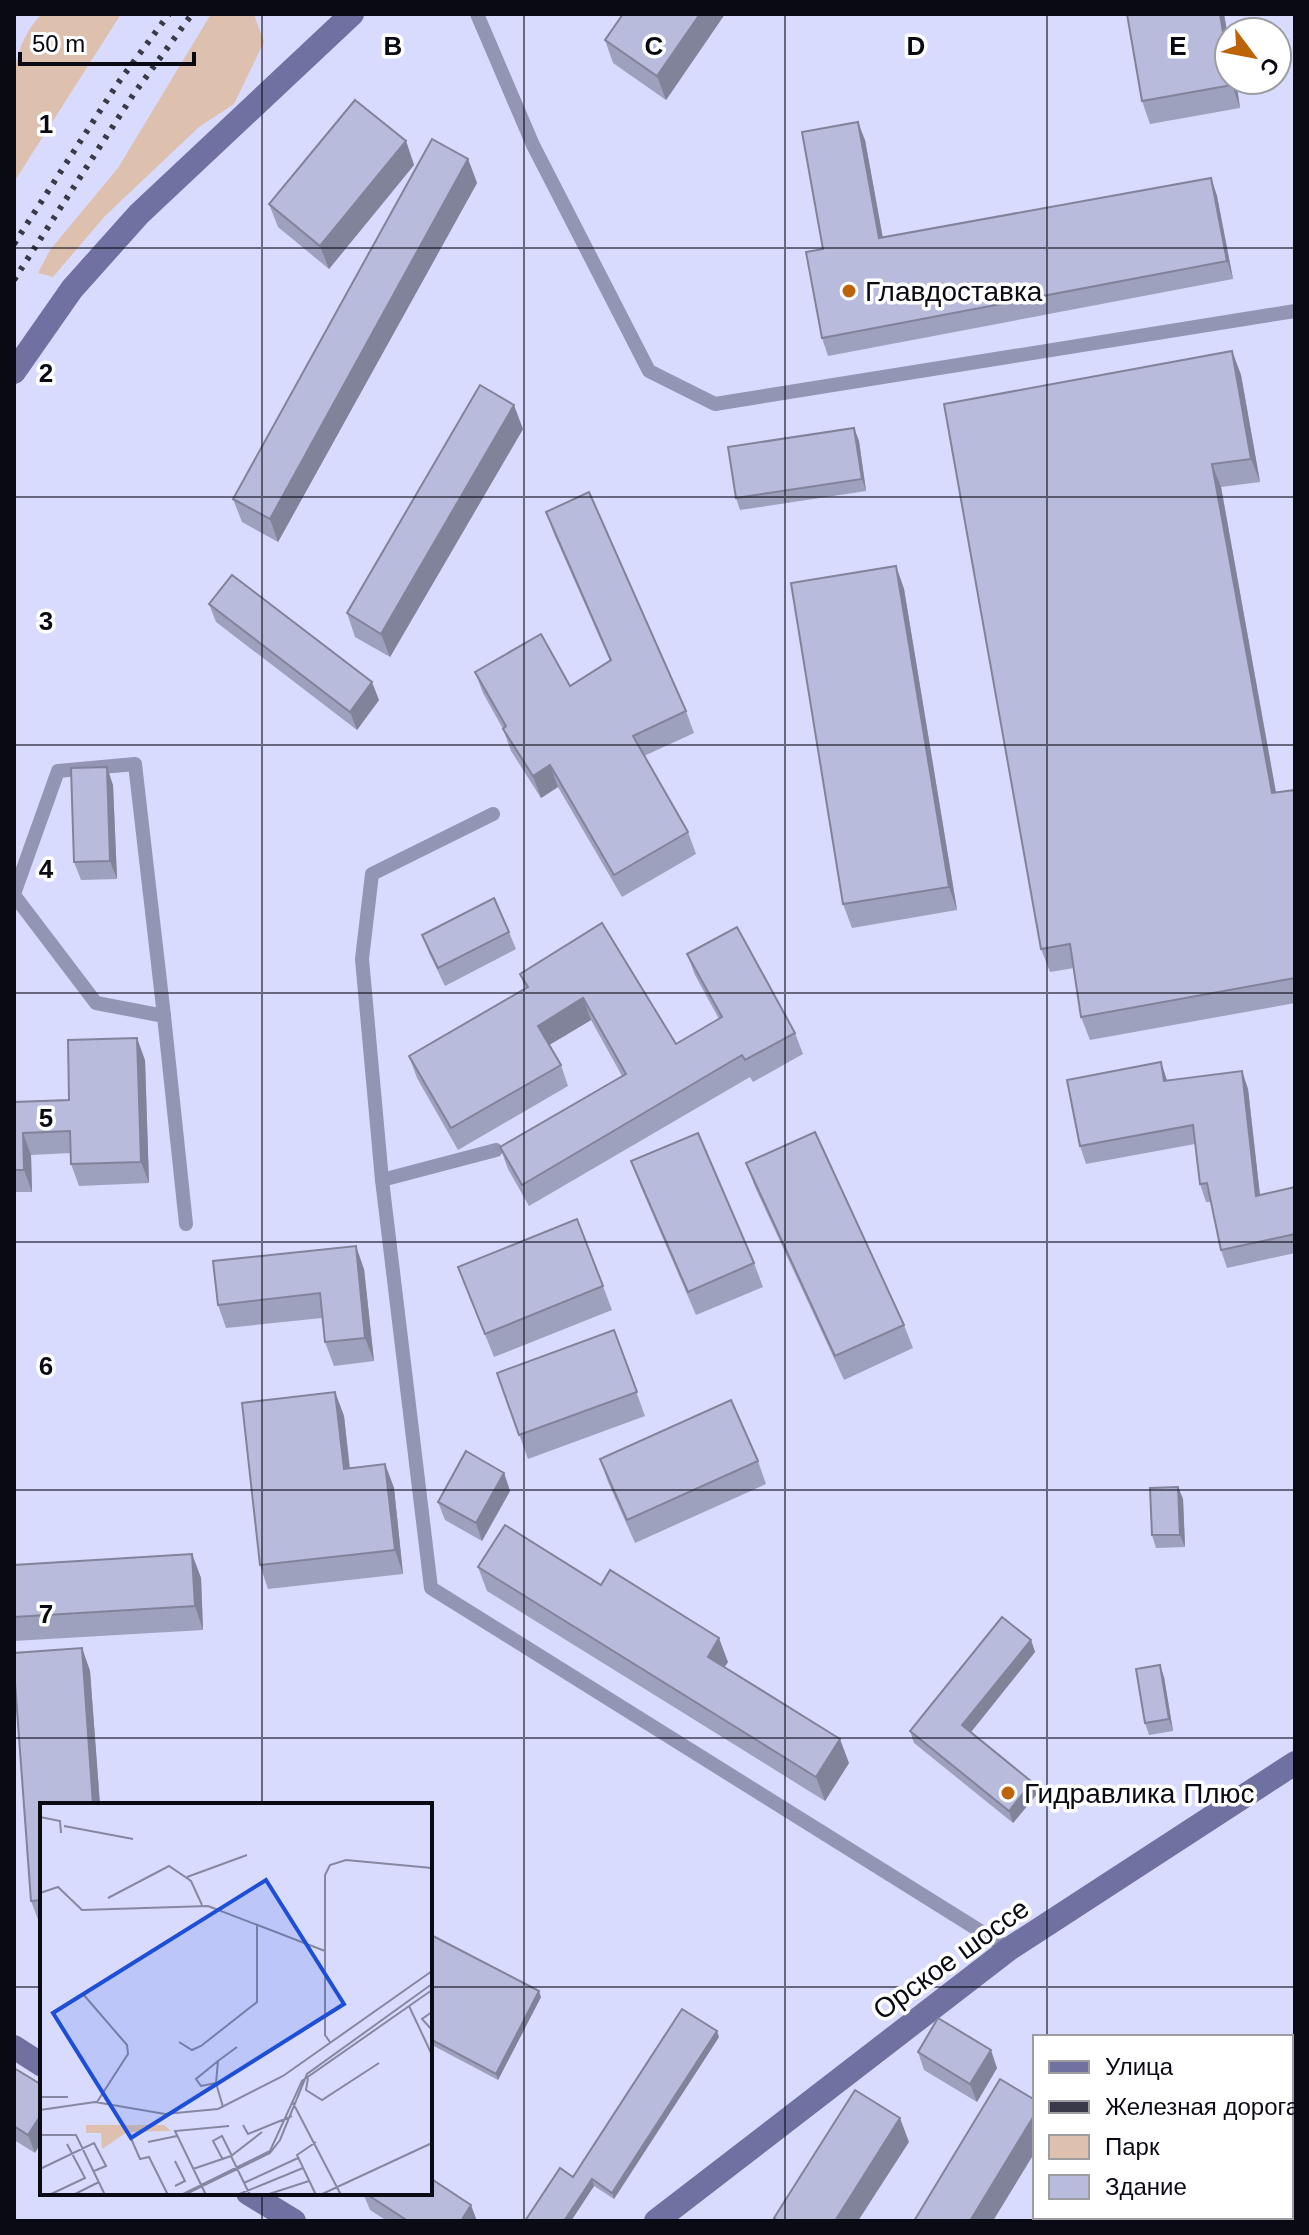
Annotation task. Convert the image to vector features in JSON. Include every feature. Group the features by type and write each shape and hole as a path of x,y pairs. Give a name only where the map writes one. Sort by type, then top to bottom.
{"street":[{"path":"14,372 72,289 139,214 352,14"},
{"name":"Орское шоссе","path":"656,2221 1009,1949 1295,1763"},
{"path":"14,2047 40,2064"},
{"path":"251,2195 294,2221"}],"lane":[{"path":"477,14 533,145 649,371 715,404 1295,311"},
{"path":"164,1016 96,1003 14,894 58,771 135,764 164,1016 186,1224"},
{"path":"493,814 372,874 362,959 382,1180 431,1588 1009,1949"},
{"path":"382,1180 496,1150"}],"green space":[{"path":"42,14 121,14 14,182 12,94 15,71 29,31"},
{"path":"211,14 254,14 264,42 234,104 199,127 105,216 53,277 38,273 50,250 118,168"}],"building":[{"path":"623,14 700,14 657,76 605,40"},
{"path":"1127,14 1220,14 1213,16 1213,88 1142,101"},
{"path":"355,100 406,141 320,246 269,204"},
{"path":"858,122 879,238 1211,178 1227,261 822,338 806,252 823,249 802,132"},
{"path":"432,139 468,159 270,519 233,499"},
{"path":"1232,351 1251,459 1212,464 1272,793 1295,790 1295,978 1081,1017 1070,944 1041,949 944,404"},
{"path":"480,385 514,405 381,634 347,613"},
{"path":"854,428 862,479 736,498 728,447"},
{"path":"589,492 686,711 633,736 688,832 614,875 550,765 533,776 503,729 506,726 475,672 541,634 570,686 611,660 546,512"},
{"path":"896,566 949,887 843,904 791,583"},
{"path":"232,575 372,682 350,712 209,604"},
{"path":"107,767 110,861 74,862 71,768"},
{"path":"494,898 509,932 438,968 422,935"},
{"path":"602,923 676,1044 722,1017 687,954 737,927 795,1033 745,1060 742,1055 522,1185 500,1147 626,1074 583,998 538,1026 561,1065 451,1128 409,1056 528,987 520,974"},
{"path":"137,1038 141,1162 71,1164 70,1131 23,1133 24,1170 14,1170 14,1102 69,1100 68,1040"},
{"path":"1161,1062 1164,1081 1242,1071 1256,1196 1295,1187 1295,1234 1221,1250 1207,1183 1200,1184 1193,1125 1080,1146 1067,1080"},
{"path":"815,1132 904,1325 835,1356 746,1163"},
{"path":"698,1133 754,1263 688,1292 631,1161"},
{"path":"577,1219 603,1286 485,1334 458,1267"},
{"path":"356,1246 365,1338 325,1342 320,1293 218,1305 213,1261"},
{"path":"614,1330 637,1392 519,1435 497,1373"},
{"path":"335,1392 344,1469 385,1464 395,1550 260,1565 242,1403"},
{"path":"731,1400 758,1461 627,1520 600,1459"},
{"path":"466,1451 504,1473 476,1523 438,1502"},
{"path":"1178,1487 1180,1535 1152,1535 1150,1488"},
{"path":"505,1525 601,1585 610,1570 719,1638 708,1657 840,1739 816,1777 478,1567"},
{"path":"192,1554 195,1606 14,1617 14,1565"},
{"path":"1002,1617 1031,1640 962,1725 1032,1782 1009,1811 910,1731"},
{"path":"82,1648 93,1803 40,1803 40,1900 31,1901 14,1669 14,1653"},
{"path":"1160,1665 1169,1719 1145,1723 1136,1669"},
{"path":"432,1938 539,1991 496,2074 432,2040"},
{"path":"682,2009 717,2031 612,2193 592,2179 564,2221 525,2221 560,2168 573,2177"},
{"path":"938,2018 991,2050 970,2084 918,2052"},
{"path":"1293,2058 1295,2059 1293,2108"},
{"path":"14,2068 40,2084 40,2116 28,2135 14,2126"},
{"path":"1000,2079 1033,2099 1033,2117 970,2221 914,2221"},
{"path":"855,2090 900,2118 835,2221 778,2221 774,2218"},
{"path":"432,2179 471,2205 461,2221 408,2221 368,2195 432,2195"},
{"path":"1059,2219 1103,2219 1103,2221"},
{"path":"1254,2219 1261,2221 1193,2221"}],"railway":[{"path":"14,244 118,83 169,14"},
{"path":"14,280 133,95 192,14"}],"place":[{"name":"Главдоставка","path":"849,291"},
{"name":"Гидравлика Плюс","path":"1008,1793"}]}
